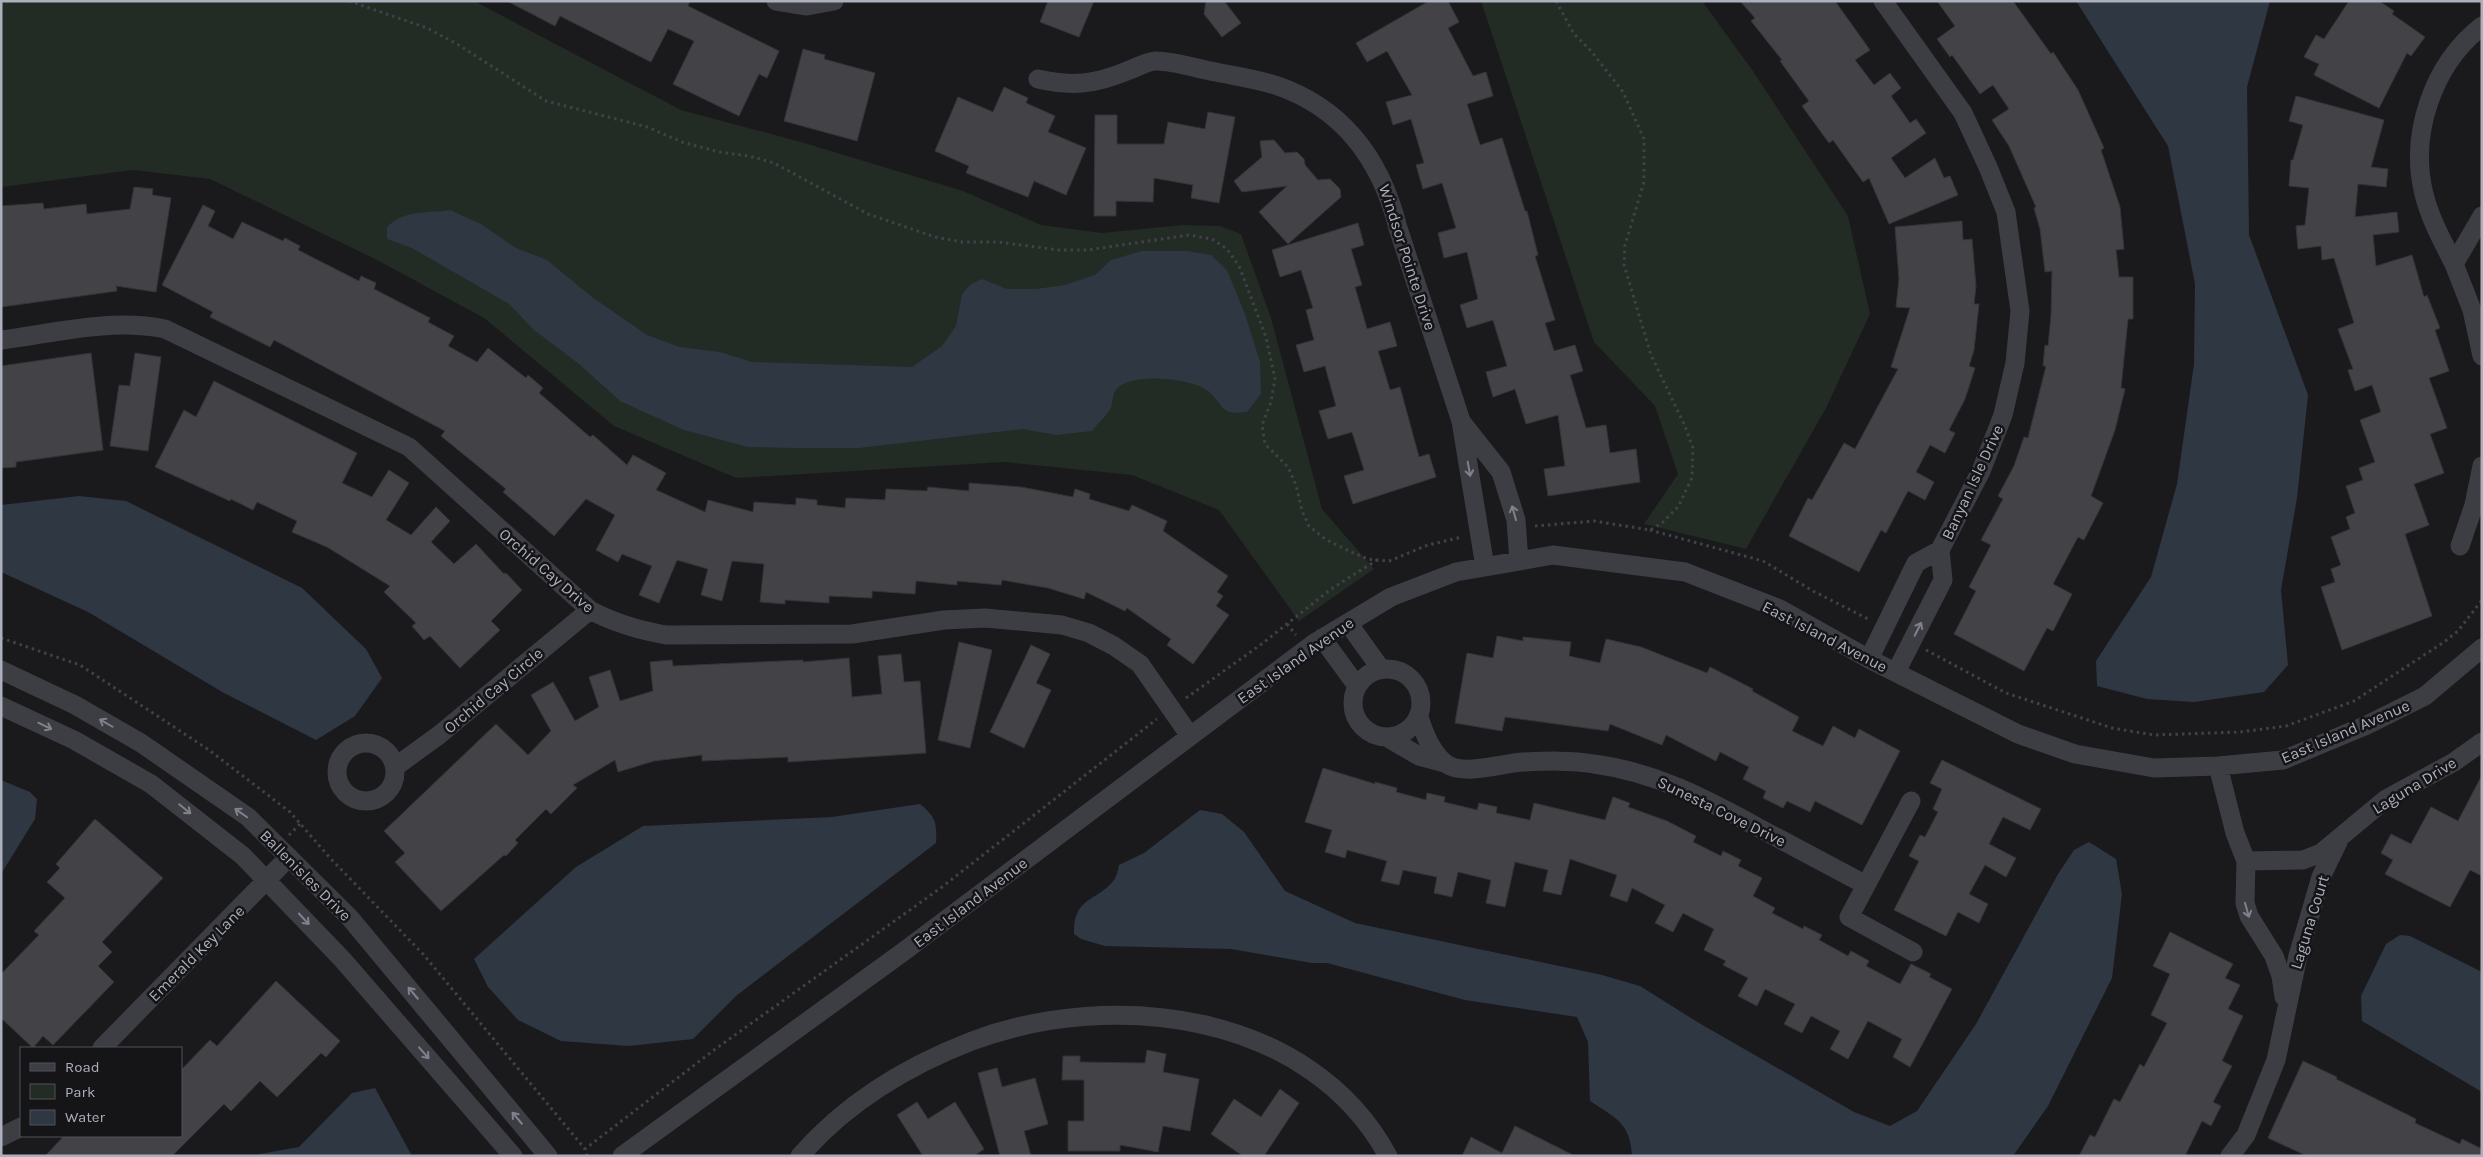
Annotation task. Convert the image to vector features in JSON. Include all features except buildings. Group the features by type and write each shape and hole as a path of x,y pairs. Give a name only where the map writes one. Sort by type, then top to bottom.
{"street":[{"path":"776,1 807,6 834,1"},
{"name":"Banyan Isle Drive","path":"1883,1 1963,113 1988,167 2006,212 2020,311 2015,362 2004,415 1980,471 1940,550 1943,580 1896,672"},
{"path":"2482,26 2461,46 2445,67 2430,99 2420,141 2420,168 2424,194 2432,219 2454,264 2472,310 2482,356"},
{"name":"Windsor Pointe Drive","path":"1038,79 1073,84 1100,82 1155,61 1274,85 1298,94 1322,108 1344,126 1363,147 1380,174 1391,200 1398,228 1461,421 1485,567"},
{"path":"2454,264 2482,216"},
{"name":"Orchid Cay Drive","path":"1,340 118,324 143,324 165,329 409,447 590,610 607,619 636,629 666,635 852,634 944,620 986,618 1062,625 1089,633 1114,646 1140,664 1190,736"},
{"name":"Windsor Pointe Drive","path":"1461,421 1501,472 1517,528 1520,561"},
{"path":"2460,546 2474,505 2482,466"},
{"name":"Banyan Isle Drive","path":"1869,659 1916,563 1940,550"},
{"name":"East Island Avenue","path":"622,1156 903,952 1322,638 1391,598 1456,572 1553,556 1685,572 1780,609 1869,659 2018,734 2075,754 2154,768 2218,766 2283,760 2367,725 2425,696 2482,648"},
{"name":"Orchid Cay Circle","path":"395,767 440,735 590,610"},
{"path":"1348,622 1381,669"},
{"path":"1322,638 1357,686"},
{"path":"1381,669 1394,670 1405,674 1416,684 1421,695 1422,706 1412,727 1406,732 1388,738 1372,735 1357,722 1353,711 1353,699 1357,686 1365,677 1381,669"},
{"name":"Ballenisles Drive","path":"1,670 75,705 141,742 248,817 350,918 548,1156"},
{"name":"Ballenisles Drive","path":"1,706 74,740 150,784 243,856 342,959 513,1156"},
{"path":"1418,717 1426,740 1445,764"},
{"name":"Sunesta Cove Drive","path":"1388,738 1419,756 1460,768 1475,769 1519,762 1556,760 1611,766 1646,774 1706,799 1866,885"},
{"name":"Laguna Drive","path":"2246,861 2303,860 2322,853 2338,842 2364,815 2386,800 2454,762 2482,742"},
{"path":"2218,766 2235,833 2246,861"},
{"path":"1911,801 1849,917 1913,952"},
{"name":"Laguna Court","path":"2230,1156 2246,1135 2259,1107 2276,1060 2284,1029 2286,1005 2321,877 2338,842"},
{"name":"Emerald Key Lane","path":"103,1047 290,857"},
{"name":"Laguna Court","path":"2246,861 2245,903 2249,916 2274,956 2281,976 2286,1005"},
{"path":"800,1156 832,1123 871,1093 928,1060 973,1041 1020,1027 1100,1016 1149,1017 1198,1024 1252,1038 1283,1052 1311,1070 1338,1091 1361,1115 1388,1156"},
{"path":"1,1137 20,1128"}],"path":[{"path":"349,1 427,28 458,44 546,101 638,125 682,142 719,152 749,156 774,163 868,214 935,237 962,242 998,242 1060,250 1088,250 1189,235 1212,239 1226,249 1239,266 1266,338 1275,379 1271,402 1262,425 1265,444 1288,467 1296,485 1302,511 1310,526 1325,539 1368,559 1389,561 1428,545 1480,533"},
{"path":"1556,1 1574,34 1592,52 1623,92 1644,140 1644,182 1625,245 1624,265 1651,355 1684,424 1693,448 1692,478 1678,507 1662,523 1650,530"},
{"path":"1517,528 1594,521 1650,530 1763,561 1861,616"},
{"path":"1190,694 1287,624 1331,589 1378,560"},
{"path":"1926,650 2006,693 2112,728 2154,735 2240,732 2286,726 2354,701 2458,631 2482,600"},
{"path":"1287,624 1300,640"},
{"path":"587,1156 585,1149 714,1050 942,887 1158,719"}],"green space":[{"path":"1,1 474,1 681,110 801,142 963,191 1041,225 1102,233 1182,225 1220,226 1241,234 1271,318 1322,509 1374,569 1299,621 1219,510 1132,475 1004,462 736,478 614,426 484,318 379,261 210,179 133,170 1,187"},
{"path":"1481,1 1702,1 1753,71 1848,216 1870,314 1826,408 1746,549 1644,524 1678,474 1655,406 1594,342"}],"water":[{"path":"2076,1 2270,1 2247,87 2249,235 2308,395 2297,498 2281,590 2288,665 2264,692 2194,702 2147,699 2097,686 2096,661 2151,577 2177,484 2194,364 2195,284 2168,146"},
{"path":"450,210 481,224 516,248 547,260 592,297 647,335 680,347 720,352 752,362 912,367 942,346 956,326 962,294 971,284 982,279 1007,289 1036,289 1065,285 1095,275 1111,260 1142,251 1187,251 1211,255 1227,270 1245,314 1260,362 1261,394 1247,412 1238,413 1223,408 1207,390 1199,386 1187,382 1160,378 1145,379 1122,385 1115,391 1110,410 1092,431 1056,435 1023,429 859,448 748,447 684,430 620,401 579,364 534,330 509,304 412,248 387,239 387,227 401,217 416,213"},
{"path":"79,496 126,501 302,588 366,649 382,678 355,716 316,740 224,693 88,612 1,572 1,505"},
{"path":"1,780 30,792 37,799 35,819 1,874"},
{"path":"920,804 934,821 936,843 736,996 693,1039 629,1046 561,1041 518,1020 488,987 474,959 576,867 643,826 832,817"},
{"path":"1200,810 1222,814 1244,832 1285,891 1355,923 1602,975 1640,986 1699,1023 1854,1112 1890,1126 1917,1111 1976,1024 2058,874 2074,850 2089,842 2116,859 2122,894 2112,978 2048,1106 2013,1156 1632,1156 1628,1136 1620,1122 1590,1101 1588,1042 1577,1017 1465,1000 1327,963 1312,963 1231,949 1105,946 1081,939 1074,934 1077,913 1087,901 1114,880 1119,865 1144,853"},
{"path":"2400,935 2410,936 2482,972 2482,1092 2362,1021 2361,996 2386,944"},
{"path":"375,1088 412,1156 249,1156 299,1147 352,1093"}]}
